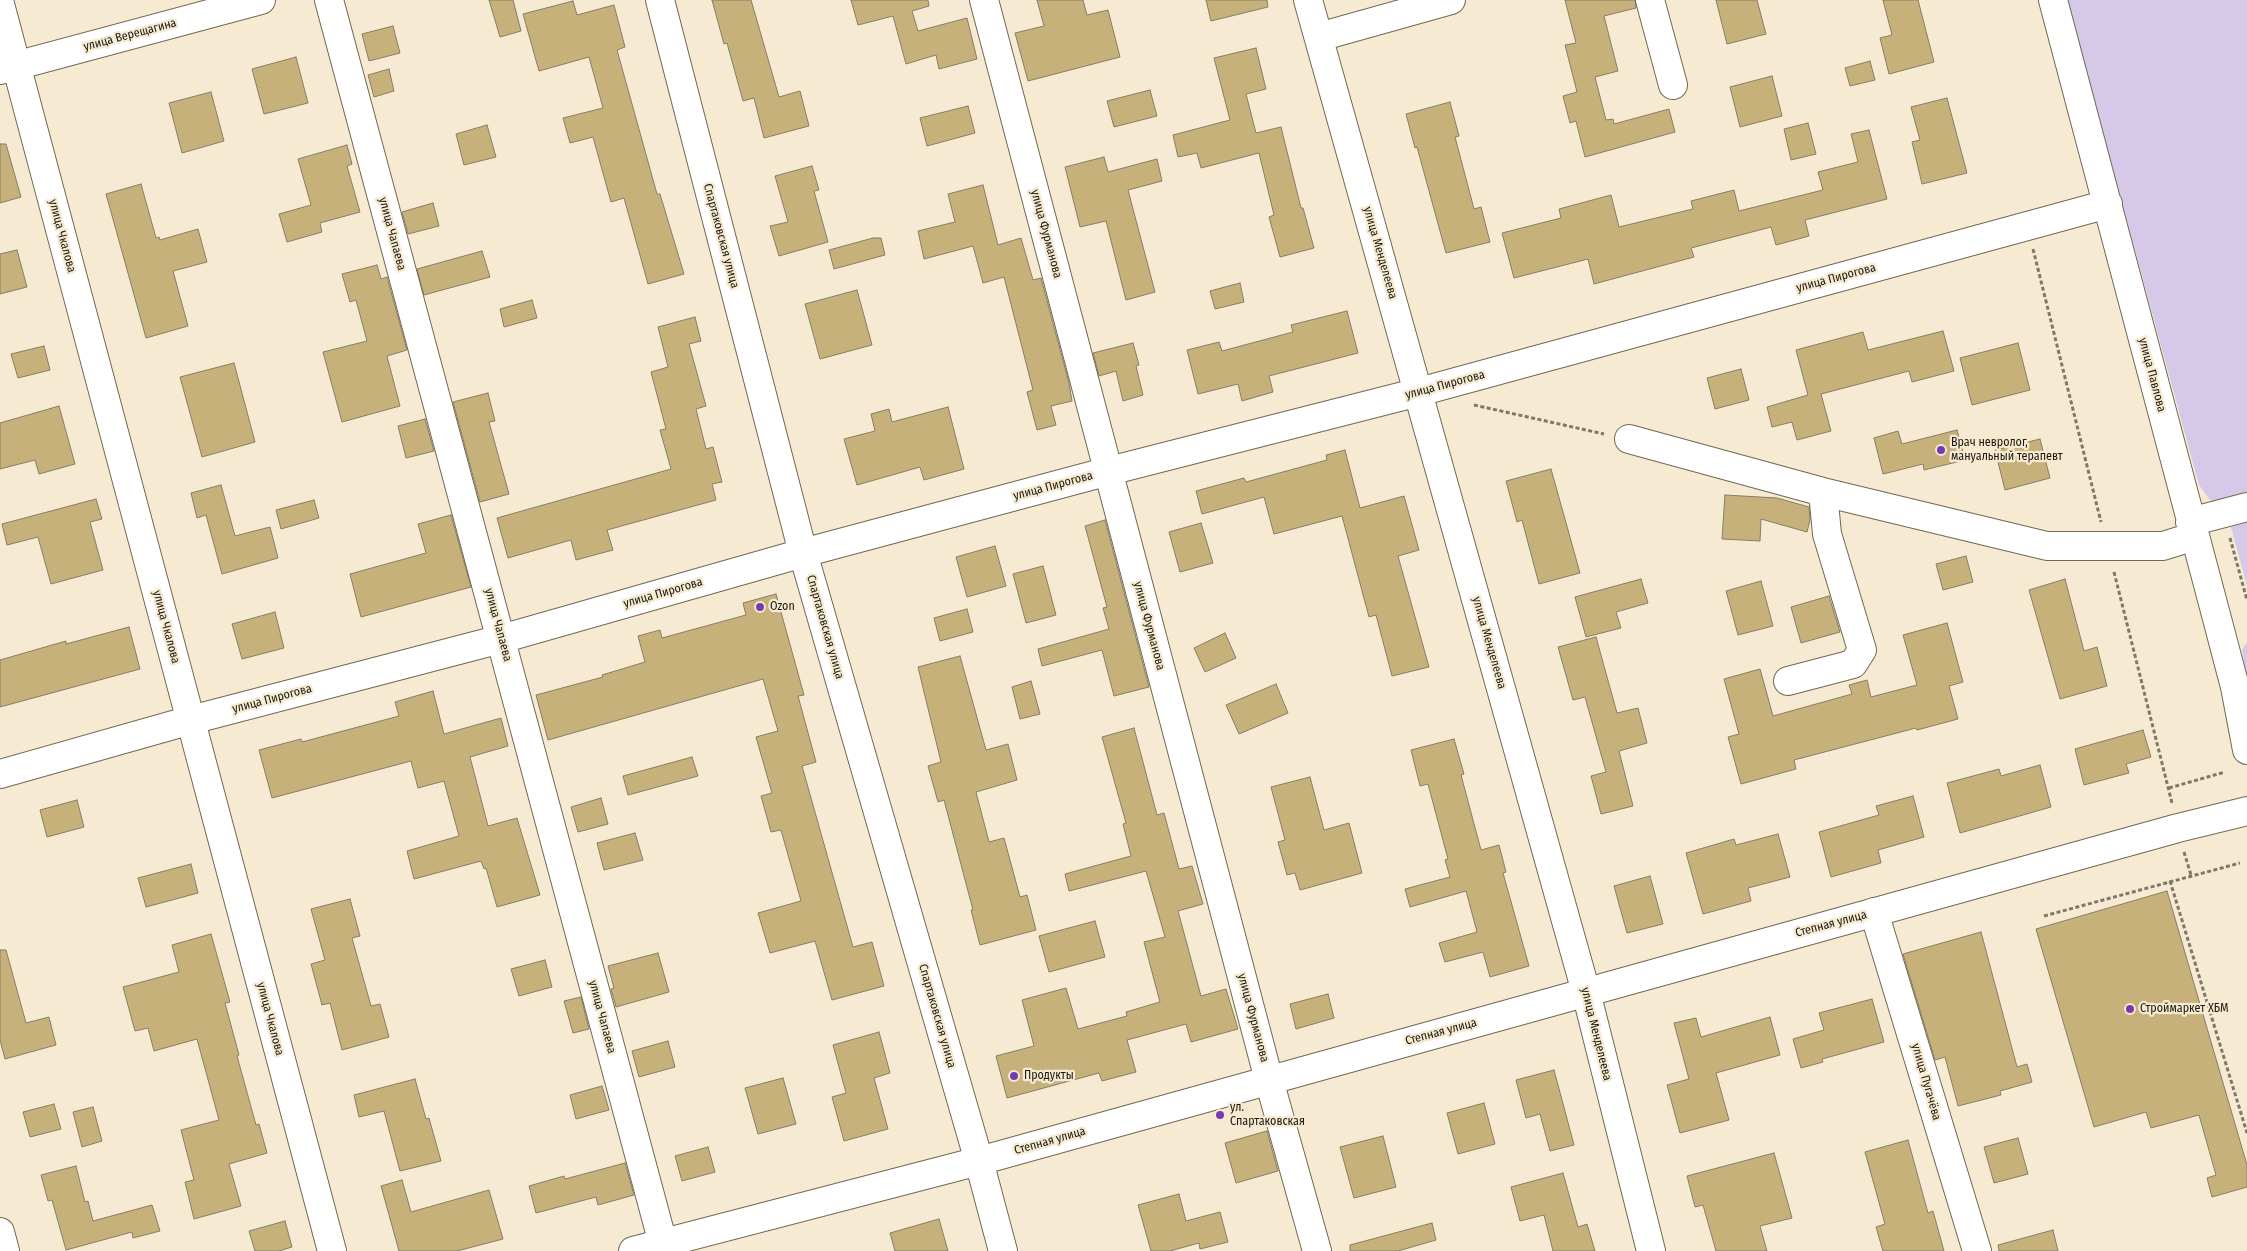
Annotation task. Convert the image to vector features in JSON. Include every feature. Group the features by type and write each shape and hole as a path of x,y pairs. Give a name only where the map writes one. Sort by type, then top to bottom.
{"street":[{"name":"улица Верещагина","path":"8,68 260,0"},
{"name":"улица Чапаева","path":"329,0 664,1247"},
{"name":"Спартаковская улица","path":"660,0 803,553 979,1161 1003,1251"},
{"name":"улица Фурманова","path":"984,0 1269,1080 1318,1251"},
{"name":"улица Менделеева","path":"1308,0 1586,992 1651,1251"},
{"path":"1319,37 1451,0"},
{"path":"1650,0 1673,85"},
{"name":"улица Павлова","path":"2053,0 2235,687 2247,750"},
{"name":"улица Чкалова","path":"0,4 8,68 190,720 332,1251"},
{"name":"улица Пирогова","path":"0,774 190,720 501,639 803,553 1108,471 1419,392 2108,204"},
{"path":"1629,439 1823,492 2047,546 2163,546 2193,529 2235,510"},
{"path":"1788,681 1853,664 1862,650 1827,534 1823,492"},
{"name":"Степная улица","path":"634,1251 664,1247 2178,828 2247,811"},
{"name":"улица Пугачёва","path":"1874,912 1977,1251"},
{"path":"0,1232 5,1251"}],"path":[{"path":"2027,225 2172,806"},
{"path":"1473,404 1629,439"},
{"path":"2235,510 2247,600"},
{"path":"2169,788 2225,772"},
{"path":"2182,843 2191,875"},
{"path":"2044,916 2240,863"},
{"path":"2170,881 2247,1133"}],"shaded area":[{"path":"2067,0 2247,0 2247,494 2219,502 2210,500 2199,485"},
{"path":"2247,522 2247,586 2231,527"},
{"path":"2247,642 2247,680 2242,650"}],"building":[{"path":"489,0 513,0 521,31 500,37"},
{"path":"712,0 751,0 779,97 800,91 809,126 764,138 754,98 743,101 727,43 724,44"},
{"path":"851,0 928,0 929,6 912,11 918,31 967,18 977,59 939,69 936,55 906,64 893,16 858,25"},
{"path":"1037,0 1083,0 1087,15 1108,10 1120,57 1028,81 1015,33 1044,26"},
{"path":"1206,0 1267,0 1268,7 1211,21"},
{"path":"1565,0 1635,0 1636,8 1604,16 1618,71 1595,77 1606,120 1613,119 1614,124 1669,109 1675,132 1585,157 1576,121 1570,123 1563,96 1577,92 1565,45 1576,43"},
{"path":"1716,0 1757,0 1766,34 1727,44"},
{"path":"1883,0 1918,0 1934,62 1889,74 1880,38 1892,35"},
{"path":"573,1 577,15 614,5 625,47 617,50 657,194 660,194 684,274 648,284 624,198 611,202 593,137 570,143 563,118 603,108 589,57 539,71 523,14"},
{"path":"393,26 400,53 369,61 362,34"},
{"path":"1256,48 1266,89 1246,94 1256,133 1281,127 1301,208 1303,208 1314,248 1280,257 1269,217 1274,215 1259,153 1201,168 1197,153 1178,157 1173,135 1230,120 1214,58"},
{"path":"296,57 308,103 264,114 252,69"},
{"path":"1870,61 1875,80 1850,86 1845,68"},
{"path":"389,69 394,91 374,97 368,75"},
{"path":"1772,76 1782,116 1740,127 1730,87"},
{"path":"1150,90 1157,116 1114,127 1107,101"},
{"path":"211,92 224,141 182,153 169,103"},
{"path":"1947,98 1967,173 1922,184 1912,142 1920,140 1911,107"},
{"path":"1450,102 1459,136 1455,137 1474,209 1481,207 1490,242 1446,253 1406,114"},
{"path":"968,106 975,133 927,146 920,118"},
{"path":"1808,123 1816,154 1791,160 1784,129"},
{"path":"487,125 496,157 464,165 456,134"},
{"path":"1869,130 1887,199 1805,220 1809,236 1776,245 1771,227 1691,248 1694,257 1594,284 1588,259 1514,278 1502,233 1561,218 1559,209 1611,195 1619,227 1693,209 1691,201 1734,190 1739,211 1823,190 1818,172 1858,162 1851,134"},
{"path":"0,144 6,144 21,197 0,203"},
{"path":"347,145 352,164 347,166 360,212 320,223 322,232 287,242 279,214 311,205 298,159"},
{"path":"1104,157 1108,172 1157,159 1162,181 1128,190 1155,292 1126,300 1106,221 1080,227 1065,167"},
{"path":"812,166 819,190 814,191 828,242 779,256 770,226 788,222 775,176"},
{"path":"141,184 156,238 159,237 160,240 198,229 207,262 173,271 188,326 146,338 106,194"},
{"path":"983,185 998,245 1021,238 1033,280 1041,278 1069,383 1072,401 1051,406 1056,425 1037,430 1027,392 1033,390 1004,277 983,283 973,246 924,259 918,231 955,222 948,194"},
{"path":"433,203 439,226 408,234 402,212"},
{"path":"873,238 881,238 885,255 834,269 829,250"},
{"path":"17,250 27,287 0,294 0,254"},
{"path":"482,251 490,277 424,295 417,269"},
{"path":"377,265 381,279 387,277 407,350 387,356 400,406 342,422 323,352 367,341 356,300 350,302 342,274"},
{"path":"1240,283 1244,302 1215,309 1210,291"},
{"path":"857,290 872,345 820,359 805,304"},
{"path":"532,300 537,318 504,327 500,309"},
{"path":"1347,311 1358,353 1269,376 1273,392 1242,401 1238,384 1198,394 1187,350 1219,342 1222,351 1293,332 1291,325"},
{"path":"695,317 701,341 689,344 706,406 696,409 706,449 713,447 722,482 712,484 716,500 607,530 613,550 576,560 571,540 508,558 497,518 671,469 660,430 666,429 651,372 668,367 658,327"},
{"path":"1943,331 1954,371 1912,382 1909,371 1821,394 1831,431 1797,440 1792,422 1772,427 1767,407 1808,395 1796,350 1863,332 1868,350"},
{"path":"1133,343 1139,365 1136,366 1143,395 1123,401 1116,371 1099,376 1093,353"},
{"path":"2018,343 2030,390 1972,405 1960,358"},
{"path":"44,346 50,370 18,378 11,354"},
{"path":"234,363 255,442 202,457 180,377"},
{"path":"1741,369 1749,400 1715,409 1707,378"},
{"path":"488,393 495,421 489,422 509,494 480,502 453,402"},
{"path":"59,406 75,464 39,474 35,460 0,469 0,423"},
{"path":"948,407 964,469 924,480 920,467 857,485 844,439 875,431 871,414 889,409 892,422"},
{"path":"425,419 434,451 406,458 398,426"},
{"path":"1957,430 1965,460 1924,470 1923,464 1883,474 1874,438 1898,431 1902,444"},
{"path":"2040,439 2050,478 2005,490 1995,450"},
{"path":"1345,450 1360,508 1404,496 1419,550 1398,556 1429,667 1392,676 1376,615 1369,617 1342,516 1274,534 1264,497 1202,514 1196,491 1244,478 1246,482 1327,460 1326,455"},
{"path":"1551,469 1580,573 1539,584 1522,520 1517,522 1506,481"},
{"path":"221,485 235,536 270,527 278,558 222,574 206,515 197,518 191,493"},
{"path":"1725,495 1777,498 1809,507 1810,520 1807,532 1761,519 1760,541 1722,539"},
{"path":"96,499 102,519 90,522 103,570 51,584 38,537 7,545 2,524"},
{"path":"314,500 319,518 281,529 276,510"},
{"path":"451,515 471,587 361,617 350,574 426,553 418,524"},
{"path":"1105,520 1149,687 1114,696 1102,650 1042,666 1038,649 1109,629 1103,608 1107,607 1085,526"},
{"path":"1201,523 1213,563 1180,572 1169,532"},
{"path":"995,546 1006,586 967,597 956,557"},
{"path":"1966,556 1973,582 1943,590 1936,564"},
{"path":"1043,566 1056,615 1026,623 1013,574"},
{"path":"1641,579 1648,603 1616,612 1621,628 1586,637 1575,597"},
{"path":"2065,579 2084,651 2097,647 2107,686 2060,699 2029,590"},
{"path":"1761,581 1773,626 1738,635 1726,591"},
{"path":"776,594 804,695 798,696 816,762 802,766 853,947 872,942 884,986 832,1000 815,941 770,953 758,913 801,901 781,830 771,832 761,796 772,793 756,737 778,731 763,679 548,740 536,695 603,677 602,675 645,662 638,636 660,630 662,638 746,615 743,603"},
{"path":"1829,596 1840,632 1801,643 1791,607"},
{"path":"967,609 973,632 940,641 934,618"},
{"path":"275,612 284,648 242,659 232,624"},
{"path":"1947,623 1963,682 1949,686 1958,719 1794,760 1796,769 1741,784 1728,737 1739,734 1724,679 1760,669 1773,716 1852,694 1849,685 1867,680 1871,697 1917,685 1903,635"},
{"path":"129,627 140,669 0,707 0,660 66,641 66,644"},
{"path":"1225,633 1236,658 1205,672 1194,648"},
{"path":"1596,637 1617,713 1638,708 1647,743 1619,751 1633,806 1601,814 1591,776 1606,772 1585,697 1573,700 1558,647"},
{"path":"960,656 986,750 1008,744 1017,780 976,792 989,842 1004,838 1020,897 1027,895 1036,930 980,945 971,910 973,910 944,800 938,802 928,766 941,762 918,667"},
{"path":"1031,681 1040,714 1020,719 1012,687"},
{"path":"1276,684 1288,713 1239,734 1226,705"},
{"path":"433,691 444,734 501,718 508,746 470,757 488,826 517,818 540,895 497,907 486,868 484,869 481,861 414,879 407,851 459,836 444,781 418,788 411,761 272,798 259,750 301,739 302,742 399,716 395,702"},
{"path":"1134,728 1157,815 1164,813 1179,869 1192,866 1203,904 1178,911 1201,996 1226,989 1238,1029 1191,1042 1186,1024 1127,1040 1136,1072 1102,1081 1099,1073 1007,1098 996,1056 1034,1046 1022,1000 1066,988 1078,1029 1127,1016 1126,1012 1160,1002 1144,942 1165,937 1146,871 1069,891 1065,874 1131,856 1123,824 1126,823 1102,737"},
{"path":"2143,730 2151,757 2126,764 2129,773 2084,785 2075,749"},
{"path":"1454,739 1464,774 1461,775 1481,850 1499,845 1506,872 1503,873 1529,966 1490,977 1483,952 1445,962 1439,943 1477,932 1466,891 1410,907 1405,889 1450,877 1445,860 1448,859 1428,784 1420,786 1411,750"},
{"path":"692,757 698,776 628,795 623,776"},
{"path":"2040,765 2051,807 1960,833 1947,783 1999,769 2001,776"},
{"path":"1310,777 1324,830 1349,823 1362,873 1300,890 1295,873 1287,875 1278,842 1285,840 1271,787"},
{"path":"1913,796 1924,837 1878,850 1881,863 1831,877 1819,832 1879,815 1876,806"},
{"path":"601,798 608,824 578,832 571,807"},
{"path":"77,800 84,827 47,837 40,810"},
{"path":"635,833 643,860 604,870 597,843"},
{"path":"1778,834 1790,877 1748,888 1751,901 1703,914 1686,853 1734,839 1736,845"},
{"path":"191,864 198,893 146,907 138,878"},
{"path":"1650,876 1663,924 1627,933 1614,886"},
{"name":"Строймаркет ХБМ","path":"2167,891 2247,1165 2247,1187 2212,1197 2207,1178 2216,1175 2199,1115 2151,1128 2146,1112 2094,1127 2036,929"},
{"path":"350,899 360,936 352,938 371,1006 380,1004 389,1037 342,1050 330,1003 322,1005 311,964 325,960 311,909"},
{"path":"1095,921 1105,957 1049,972 1039,936"},
{"path":"1981,932 2017,1067 2027,1064 2032,1082 2000,1091 2001,1095 1958,1106 1945,1057 1935,1060 1903,954"},
{"path":"211,934 230,1002 225,1003 239,1055 237,1056 256,1125 259,1124 267,1153 229,1164 241,1206 194,1219 185,1182 194,1180 181,1130 219,1120 197,1039 154,1051 148,1028 135,1031 123,987 179,972 172,945"},
{"path":"0,950 6,950 26,1023 49,1017 56,1045 5,1059 0,1040"},
{"path":"658,953 669,992 616,1007 611,989 614,988 608,966"},
{"path":"545,960 552,987 519,996 511,969"},
{"path":"1328,994 1334,1018 1296,1029 1290,1004"},
{"path":"581,997 589,1029 573,1033 564,1001"},
{"path":"1872,999 1884,1042 1822,1059 1823,1062 1801,1068 1793,1039 1824,1030 1819,1013"},
{"path":"1770,1017 1780,1055 1716,1073 1729,1120 1680,1133 1667,1085 1689,1079 1674,1023 1696,1018 1701,1037"},
{"path":"879,1032 890,1073 874,1078 888,1129 844,1141 832,1097 846,1093 833,1045"},
{"path":"668,1041 675,1067 639,1077 632,1051"},
{"path":"1554,1070 1574,1145 1550,1151 1540,1114 1526,1118 1516,1080"},
{"path":"783,1078 796,1124 758,1134 745,1088"},
{"path":"415,1079 426,1119 429,1118 441,1161 400,1171 384,1111 359,1117 354,1095"},
{"path":"602,1086 609,1110 576,1119 570,1095"},
{"path":"1484,1103 1495,1144 1458,1154 1447,1113"},
{"path":"54,1104 61,1129 30,1137 23,1112"},
{"path":"93,1107 102,1141 82,1147 73,1112"},
{"path":"1267,1131 1278,1171 1236,1183 1225,1143"},
{"path":"1383,1136 1396,1187 1354,1198 1340,1147"},
{"path":"2018,1138 2028,1174 1994,1183 1984,1147"},
{"path":"1908,1140 1928,1213 1933,1211 1944,1251 1883,1251 1876,1227 1885,1224 1865,1152"},
{"path":"708,1147 715,1172 682,1181 675,1156"},
{"path":"1774,1153 1792,1218 1760,1226 1767,1251 1716,1251 1703,1205 1695,1207 1687,1176"},
{"path":"625,1163 634,1195 598,1205 596,1197 536,1213 529,1186 564,1176 565,1179"},
{"path":"76,1166 85,1202 88,1201 93,1221 152,1205 160,1231 133,1238 132,1232 66,1250 52,1200 48,1201 41,1175"},
{"path":"1563,1173 1578,1227 1587,1224 1595,1251 1553,1251 1544,1215 1520,1221 1511,1187"},
{"path":"402,1180 411,1212 489,1190 503,1239 457,1251 399,1251 381,1186"},
{"path":"1179,1194 1186,1221 1220,1212 1228,1242 1200,1249 1199,1243 1170,1251 1151,1251 1138,1205"},
{"path":"939,1219 948,1251 895,1251 890,1233"},
{"path":"285,1221 292,1247 279,1251 255,1251 249,1231"},
{"path":"1432,1223 1436,1240 1398,1251 1350,1251 1350,1245"},
{"path":"2053,1230 2058,1251 1999,1251 1998,1245"}],"place":[{"name":"Врач невролог, мануальный терапевт","path":"1941,450"},
{"name":"Ozon","path":"760,607"},
{"name":"Строймаркет ХБМ","path":"2130,1009"},
{"name":"Продукты","path":"1014,1076"},
{"name":"ул. Спартаковская","path":"1220,1115"}]}
